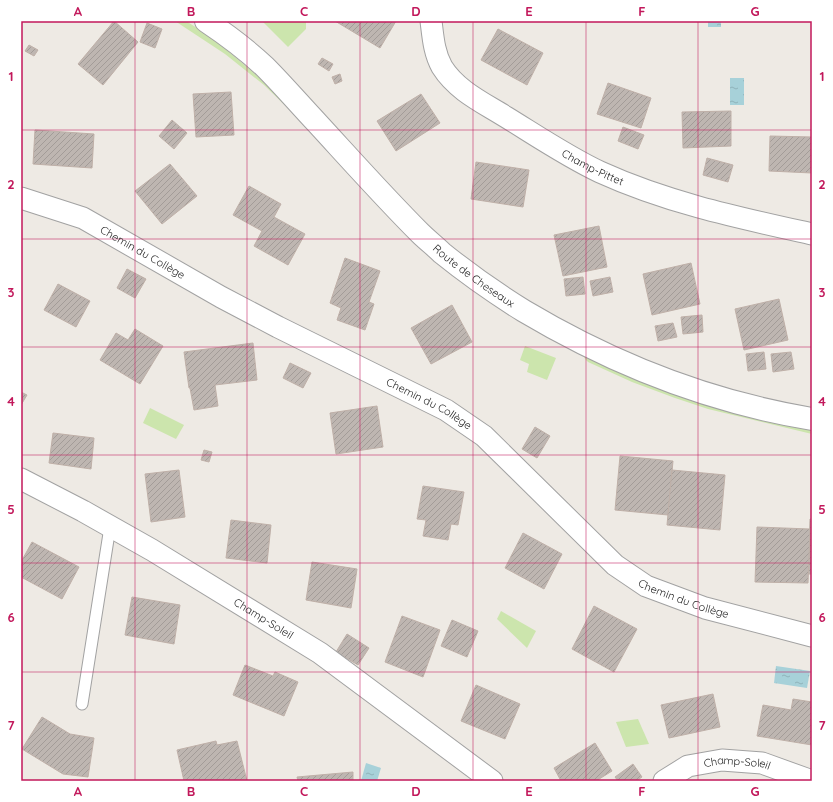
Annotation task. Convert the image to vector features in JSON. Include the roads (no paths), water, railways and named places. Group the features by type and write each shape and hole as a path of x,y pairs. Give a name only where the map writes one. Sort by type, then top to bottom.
{"street":[{"name":"Route de Cheseaux","path":"206,21 231,38 264,66 392,205 422,235 461,268 501,296 547,324 592,348 647,373 701,392 780,413 812,418"},
{"name":"Champ-Pittet","path":"431,21 437,58 458,86 579,161 624,182 685,204 746,220 812,234"},
{"name":"Chemin du Collège","path":"21,198 83,218 221,297 278,327 446,410 484,436 615,564 646,586 705,608 812,636"},
{"name":"Champ-Soleil","path":"21,479 166,558 320,653 492,781"},
{"name":"Champ-Soleil","path":"664,781 688,766 722,760 762,763 812,781"}],"lane":[{"path":"82,704 110,527"}],"water":[{"path":"708,21 721,21 721,27 708,27"},
{"path":"730,78 744,78 744,105 730,105"},
{"path":"776,666 810,671 807,688 774,683"},
{"path":"366,763 381,768 377,781 361,781"}]}
